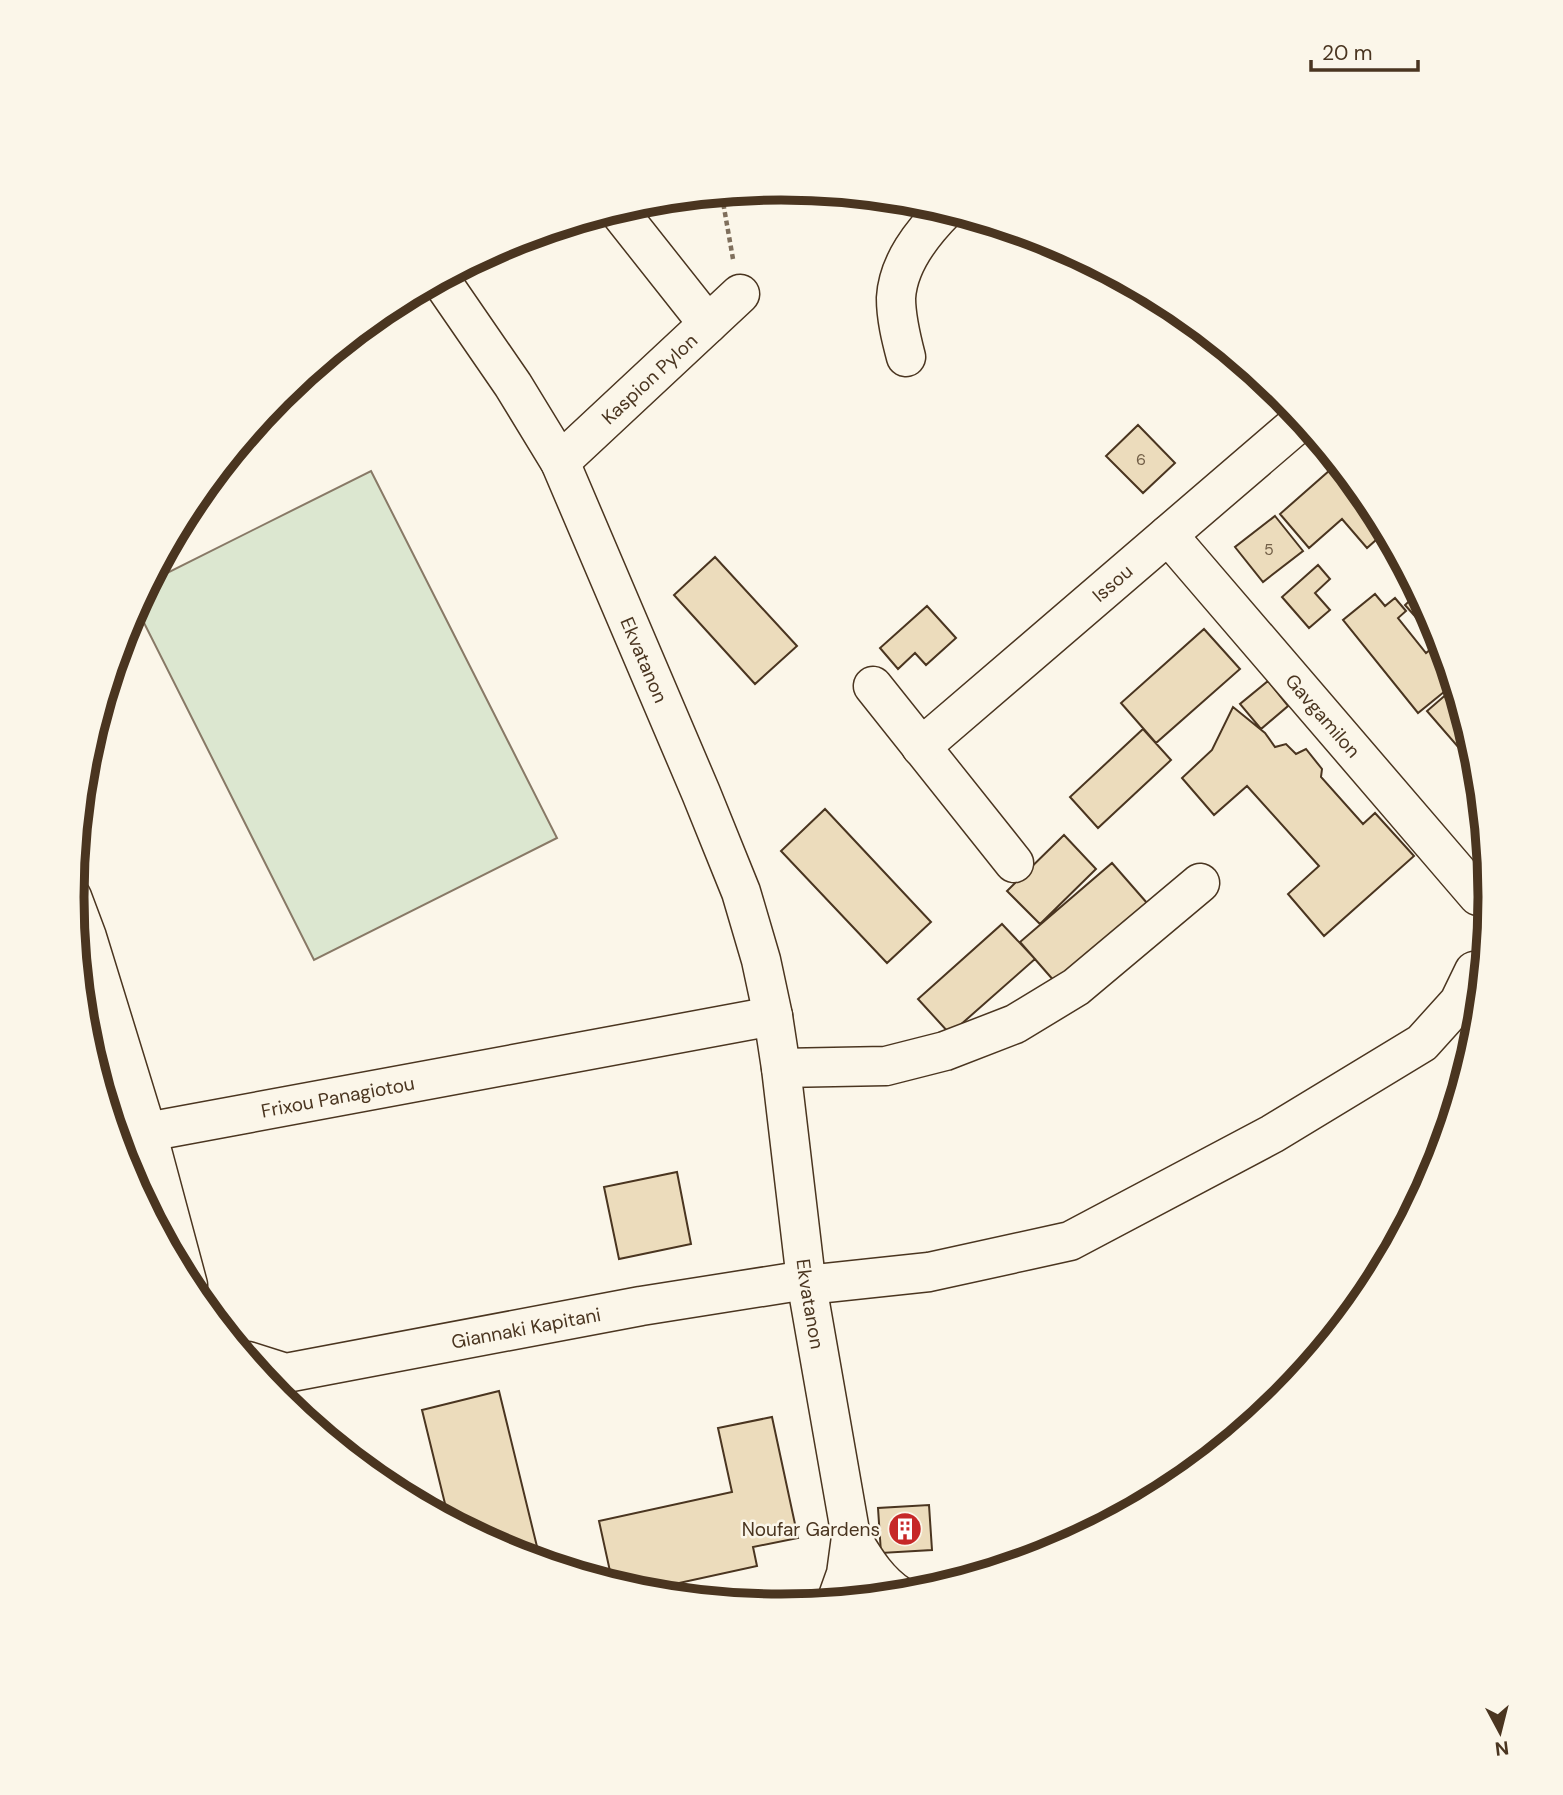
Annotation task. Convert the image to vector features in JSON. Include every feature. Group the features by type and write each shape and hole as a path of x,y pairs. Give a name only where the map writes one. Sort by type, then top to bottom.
{"street":[{"path":"624,218 708,324"},
{"path":"906,357 898,323 896,298 899,279 911,251 937,218"},
{"name":"Ekvatanon","path":"445,287 513,385 560,462 741,892 761,960 773,1016 807,1283 851,1537 846,1574 839,1593"},
{"name":"Kaspion Pylon","path":"560,462 740,294"},
{"name":"Issou","path":"921,747 1295,426"},
{"name":"Gavgamilon","path":"1168,535 1478,896"},
{"path":"873,687 1014,863"},
{"path":"781,1068 886,1066 945,1051 1015,1024 1076,987 1200,883"},
{"path":"86,954 147,1132 178,1247"},
{"name":"Giannaki Kapitani","path":"280,1382 641,1306 807,1283 929,1272 1070,1241 1272,1134 1422,1043 1474,980"},
{"name":"Frixou Panagiotou","path":"147,1132 773,1016"},
{"name":"Ekvatanon","path":"851,1537 870,1569 888,1587"}],"path":[{"path":"723,202 740,294"}],"green space":[{"path":"371,471 557,838 314,960 142,619 163,575"}],"building":[{"path":"1138,425 1175,463 1143,493 1106,456"},
{"path":"1331,469 1379,538 1367,548 1342,519 1309,548 1280,514"},
{"path":"1275,516 1303,551 1263,582 1235,547"},
{"path":"715,557 797,646 755,684 674,595"},
{"path":"1318,565 1330,579 1315,593 1330,610 1309,628 1282,597"},
{"path":"1375,594 1385,606 1395,598 1406,611 1398,618 1426,653 1432,648 1447,690 1418,713 1343,620"},
{"path":"1412,599 1424,626 1405,605"},
{"path":"927,606 956,638 926,665 915,653 898,669 880,648"},
{"path":"1204,629 1240,669 1156,743 1121,703"},
{"path":"1268,681 1288,706 1261,729 1240,704"},
{"path":"1448,693 1464,754 1427,711"},
{"path":"1233,707 1265,733 1275,747 1286,744 1296,754 1306,749 1322,769 1321,777 1363,824 1375,813 1414,856 1324,936 1288,894 1319,866 1247,786 1214,815 1182,778 1212,750"},
{"path":"1143,729 1171,760 1098,828 1070,797"},
{"path":"825,809 931,922 887,963 781,851"},
{"path":"1064,835 1096,869 1040,924 1007,891"},
{"path":"1112,863 1147,903 1055,982 1020,942"},
{"path":"1002,924 1035,959 950,1034 918,999"},
{"path":"677,1172 691,1244 619,1259 604,1187"},
{"path":"499,1391 538,1551 446,1509 422,1410"},
{"path":"772,1417 798,1538 753,1547 757,1566 668,1586 610,1573 599,1521 732,1492 718,1428"},
{"name":"Noufar Gardens","path":"929,1505 932,1550 881,1553 878,1508"}],"place":[{"name":"Noufar Gardens","path":"905,1529"}]}
